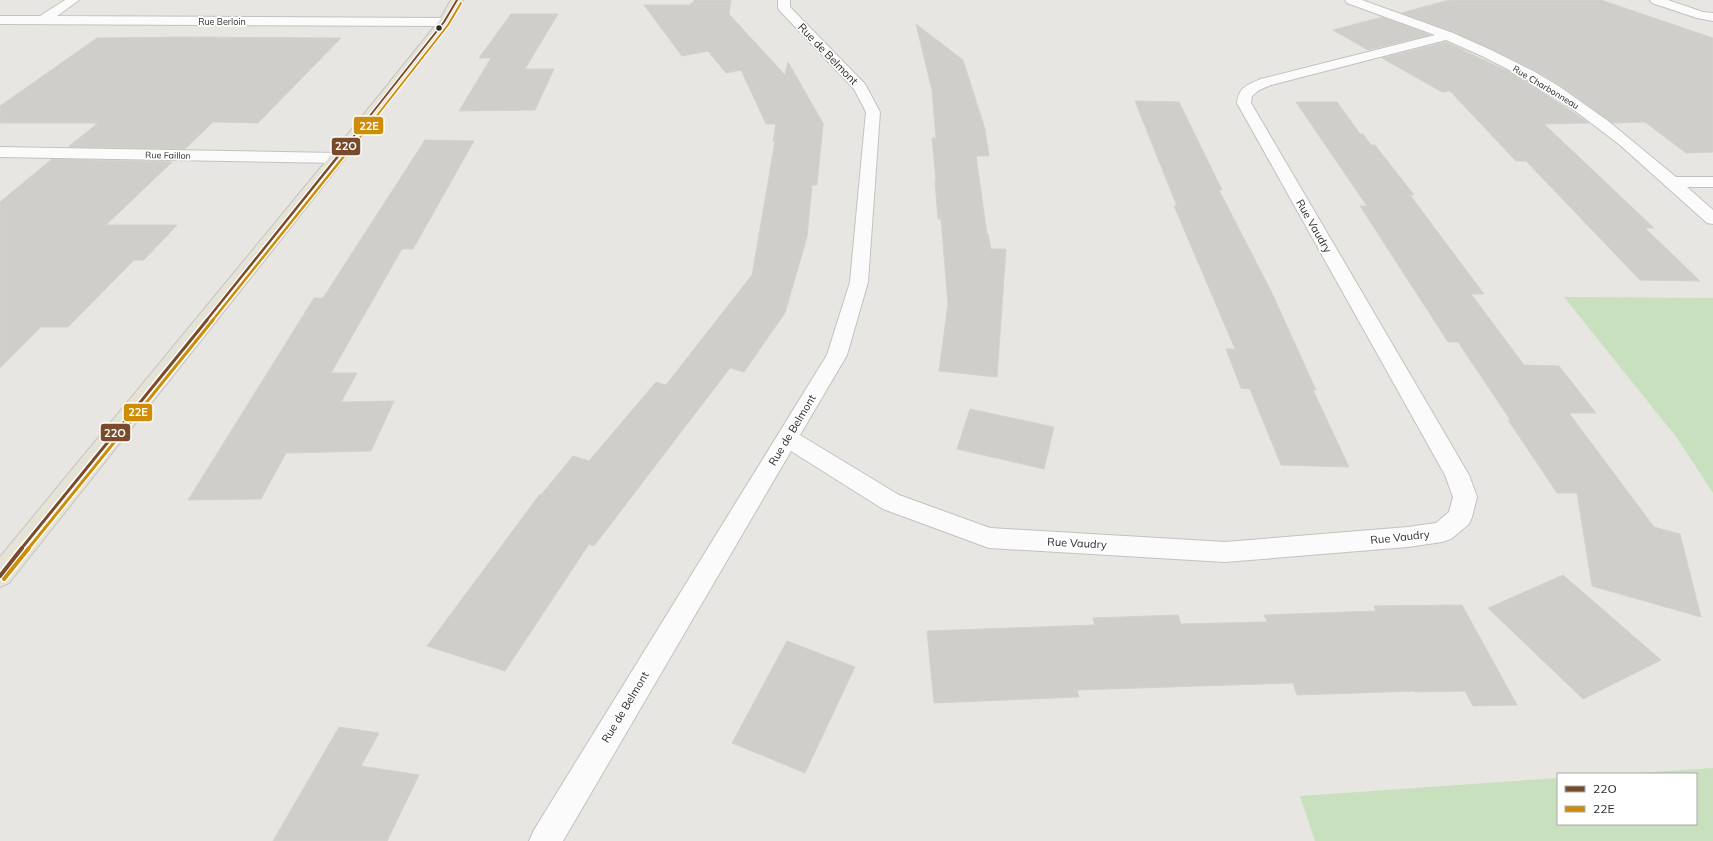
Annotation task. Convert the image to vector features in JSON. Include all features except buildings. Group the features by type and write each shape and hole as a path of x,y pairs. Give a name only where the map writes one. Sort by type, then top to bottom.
{"main road":[{"path":"0,576 337,158 444,22 458,0"}],"street":[{"path":"43,20 73,0"},
{"name":"Rue de Belmont","path":"545,841 837,355 859,282 873,112 860,87 784,8 784,0"},
{"name":"Rue Charbonneau","path":"1350,0 1448,36 1499,59 1558,92 1616,134 1713,219"},
{"path":"1656,0 1701,15 1713,17"},
{"name":"Rue Berloin","path":"0,20 444,22"},
{"name":"Rue Vaudry","path":"787,438 891,502 989,538 1225,552 1408,537 1442,532 1460,517 1465,497 1457,475 1244,103 1246,94 1254,87 1266,82 1448,36"},
{"name":"Rue Faillon","path":"0,152 337,158"},
{"path":"1672,182 1713,182"}],"green space":[{"path":"1564,297 1713,298 1713,493 1677,438"},
{"path":"1713,768 1713,841 1315,841 1300,796 1557,778 1557,825 1697,825 1697,773 1637,773"}],"transit line":[{"name":"22O","path":"0,576 337,158 444,22 457,0"},
{"name":"22E","path":"4,579 341,161 448,25 461,3"}]}
